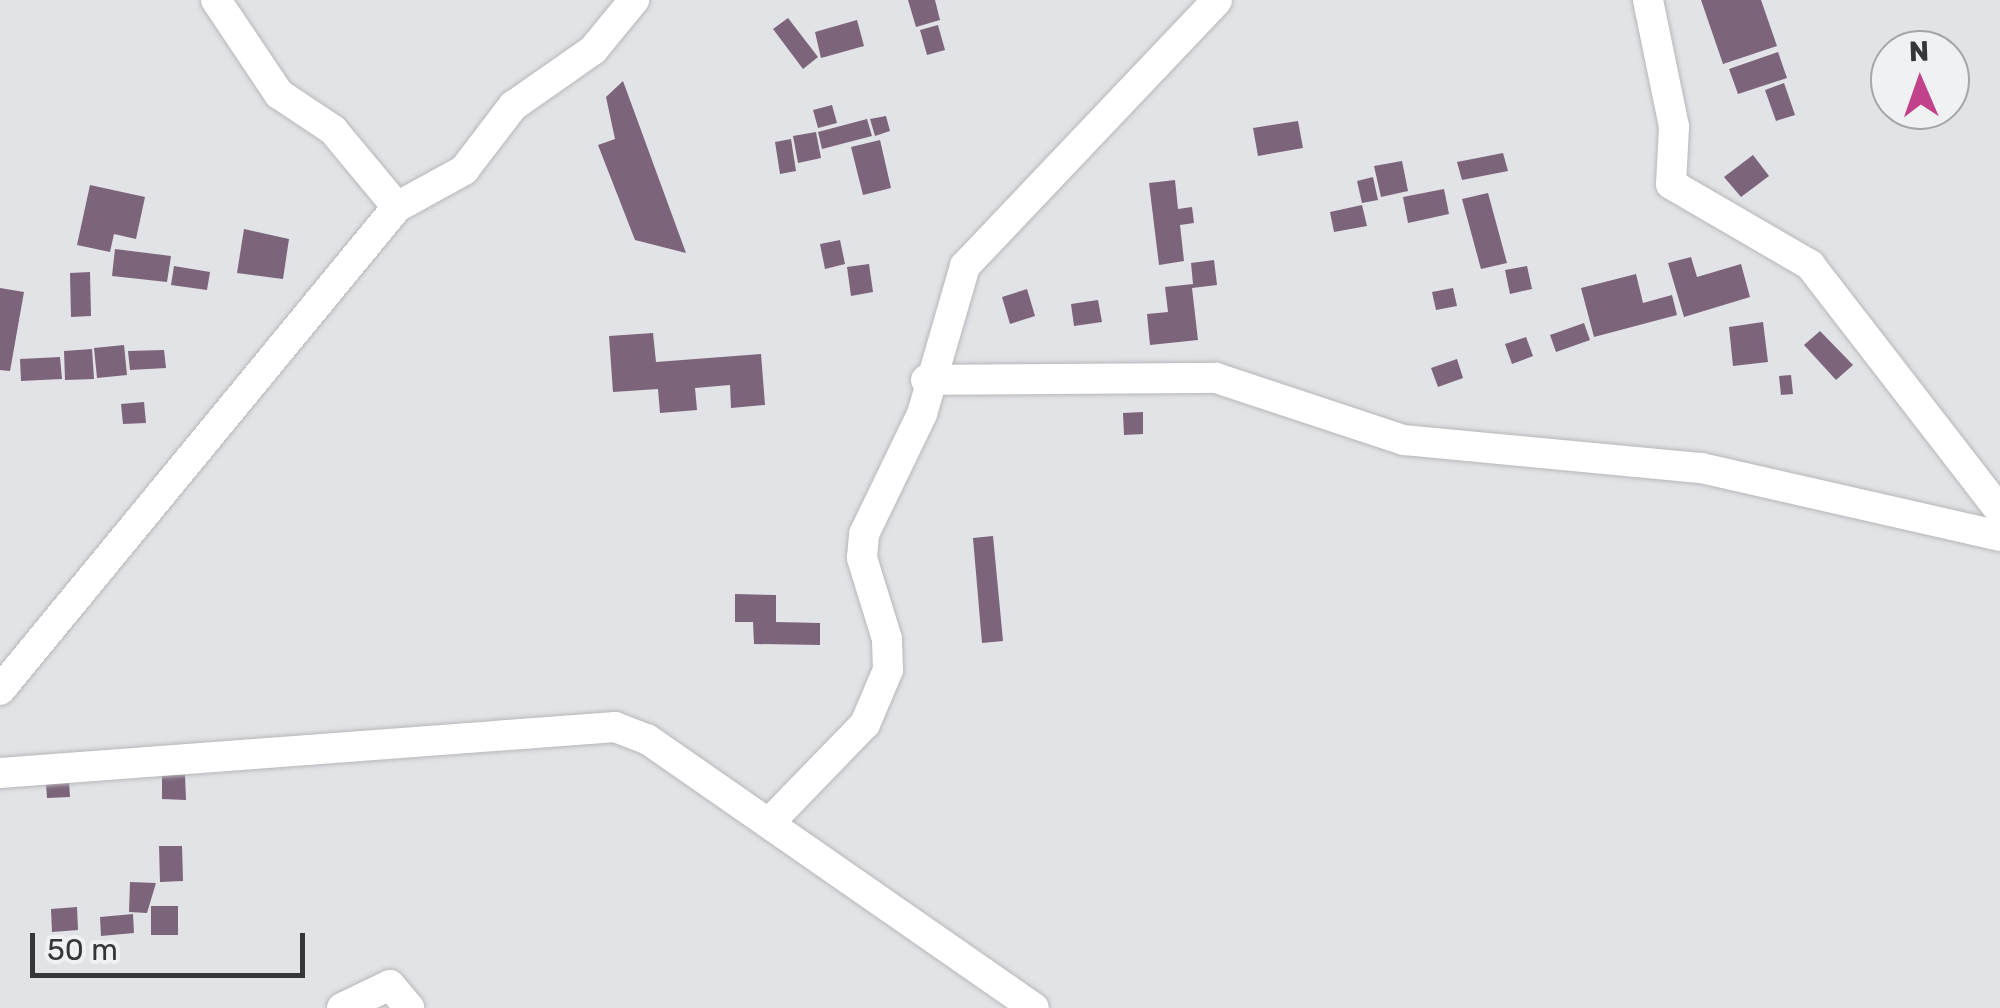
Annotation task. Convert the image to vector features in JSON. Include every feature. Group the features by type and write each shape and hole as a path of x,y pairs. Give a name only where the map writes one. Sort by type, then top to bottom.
{"street":[{"path":"216,0 279,94 333,130 397,207"},
{"path":"0,690 397,207 464,170 513,106 593,50 634,0"},
{"path":"769,823 864,724 888,670 888,639 862,558 864,534 922,414 926,380 965,266 1217,0"},
{"path":"1648,0 1674,127 1671,184 1810,265 2000,510"},
{"path":"926,380 1216,378 1404,440 1701,468 2000,536"},
{"path":"0,773 582,724 647,739 1034,1008"},
{"path":"342,1008 390,986 411,1007"}],"building":[{"path":"908,0 935,0 940,20 916,27"},
{"path":"1701,0 1761,0 1777,46 1723,64"},
{"path":"788,18 818,57 803,69 773,29"},
{"path":"857,20 864,46 821,58 815,32"},
{"path":"938,25 945,50 927,55 920,30"},
{"path":"1778,52 1787,78 1738,94 1729,69"},
{"path":"623,81 686,253 635,240 598,145 615,139 606,97"},
{"path":"1784,83 1795,115 1776,121 1765,90"},
{"path":"832,105 837,123 818,128 813,110"},
{"path":"886,116 890,131 875,136 870,119"},
{"path":"867,119 872,136 822,149 818,132"},
{"path":"1298,121 1303,148 1258,156 1253,128"},
{"path":"816,132 821,158 798,163 793,136"},
{"path":"791,139 796,171 780,174 775,142"},
{"path":"880,140 891,188 863,195 851,147"},
{"path":"1503,153 1508,171 1462,180 1457,162"},
{"path":"1753,155 1769,176 1741,197 1724,177"},
{"path":"1402,161 1408,191 1381,197 1374,166"},
{"path":"1373,177 1378,200 1362,203 1357,181"},
{"path":"1175,180 1178,209 1192,207 1194,223 1180,225 1184,261 1159,265 1149,183"},
{"path":"90,185 145,197 136,239 114,234 110,252 77,245"},
{"path":"1444,189 1449,214 1408,223 1403,197"},
{"path":"1488,193 1507,263 1481,269 1462,199"},
{"path":"1362,205 1367,226 1334,232 1330,212"},
{"path":"244,229 289,239 283,279 237,273"},
{"path":"840,240 845,264 825,269 820,244"},
{"path":"115,249 171,256 167,282 112,276"},
{"path":"1691,257 1697,277 1741,264 1750,297 1684,317 1668,263"},
{"path":"1214,260 1217,285 1192,288 1198,340 1150,345 1147,314 1168,312 1165,287 1193,284 1191,263"},
{"path":"869,264 873,292 851,296 847,267"},
{"path":"174,266 210,272 207,290 171,285"},
{"path":"1527,266 1532,289 1510,294 1505,270"},
{"path":"90,272 91,316 71,317 70,273"},
{"path":"1636,274 1643,303 1672,295 1677,315 1594,337 1581,288"},
{"path":"0,288 24,292 10,371 0,370"},
{"path":"1453,288 1457,306 1436,310 1432,292"},
{"path":"1027,289 1035,316 1010,324 1002,297"},
{"path":"1098,300 1102,322 1074,326 1071,304"},
{"path":"1763,322 1768,362 1733,366 1729,327"},
{"path":"1584,323 1590,340 1556,352 1550,335"},
{"path":"1820,331 1853,365 1836,380 1804,345"},
{"path":"653,333 656,362 761,354 765,405 731,408 730,385 695,388 697,410 660,413 658,389 613,392 609,336"},
{"path":"1526,337 1533,356 1512,364 1505,344"},
{"path":"124,345 127,375 97,378 94,348"},
{"path":"92,349 94,379 65,380 64,351"},
{"path":"164,350 166,368 130,370 128,351"},
{"path":"60,357 62,379 21,381 20,359"},
{"path":"1457,359 1463,378 1438,387 1431,368"},
{"path":"1791,375 1793,394 1781,395 1779,376"},
{"path":"144,402 146,423 123,424 121,404"},
{"path":"1143,412 1143,434 1124,435 1123,413"},
{"path":"993,536 1003,641 982,643 973,538"},
{"path":"735,594 776,595 776,622 820,623 820,645 754,644 753,622 735,622"},
{"path":"162,774 185,775 186,800 162,799"},
{"path":"69,781 70,797 47,798 46,783"},
{"path":"159,846 182,846 183,881 160,882"},
{"path":"130,882 156,883 147,913 129,912"},
{"path":"151,906 178,906 178,935 151,935"},
{"path":"77,907 78,930 52,932 51,909"},
{"path":"133,914 134,933 101,936 100,917"}]}
